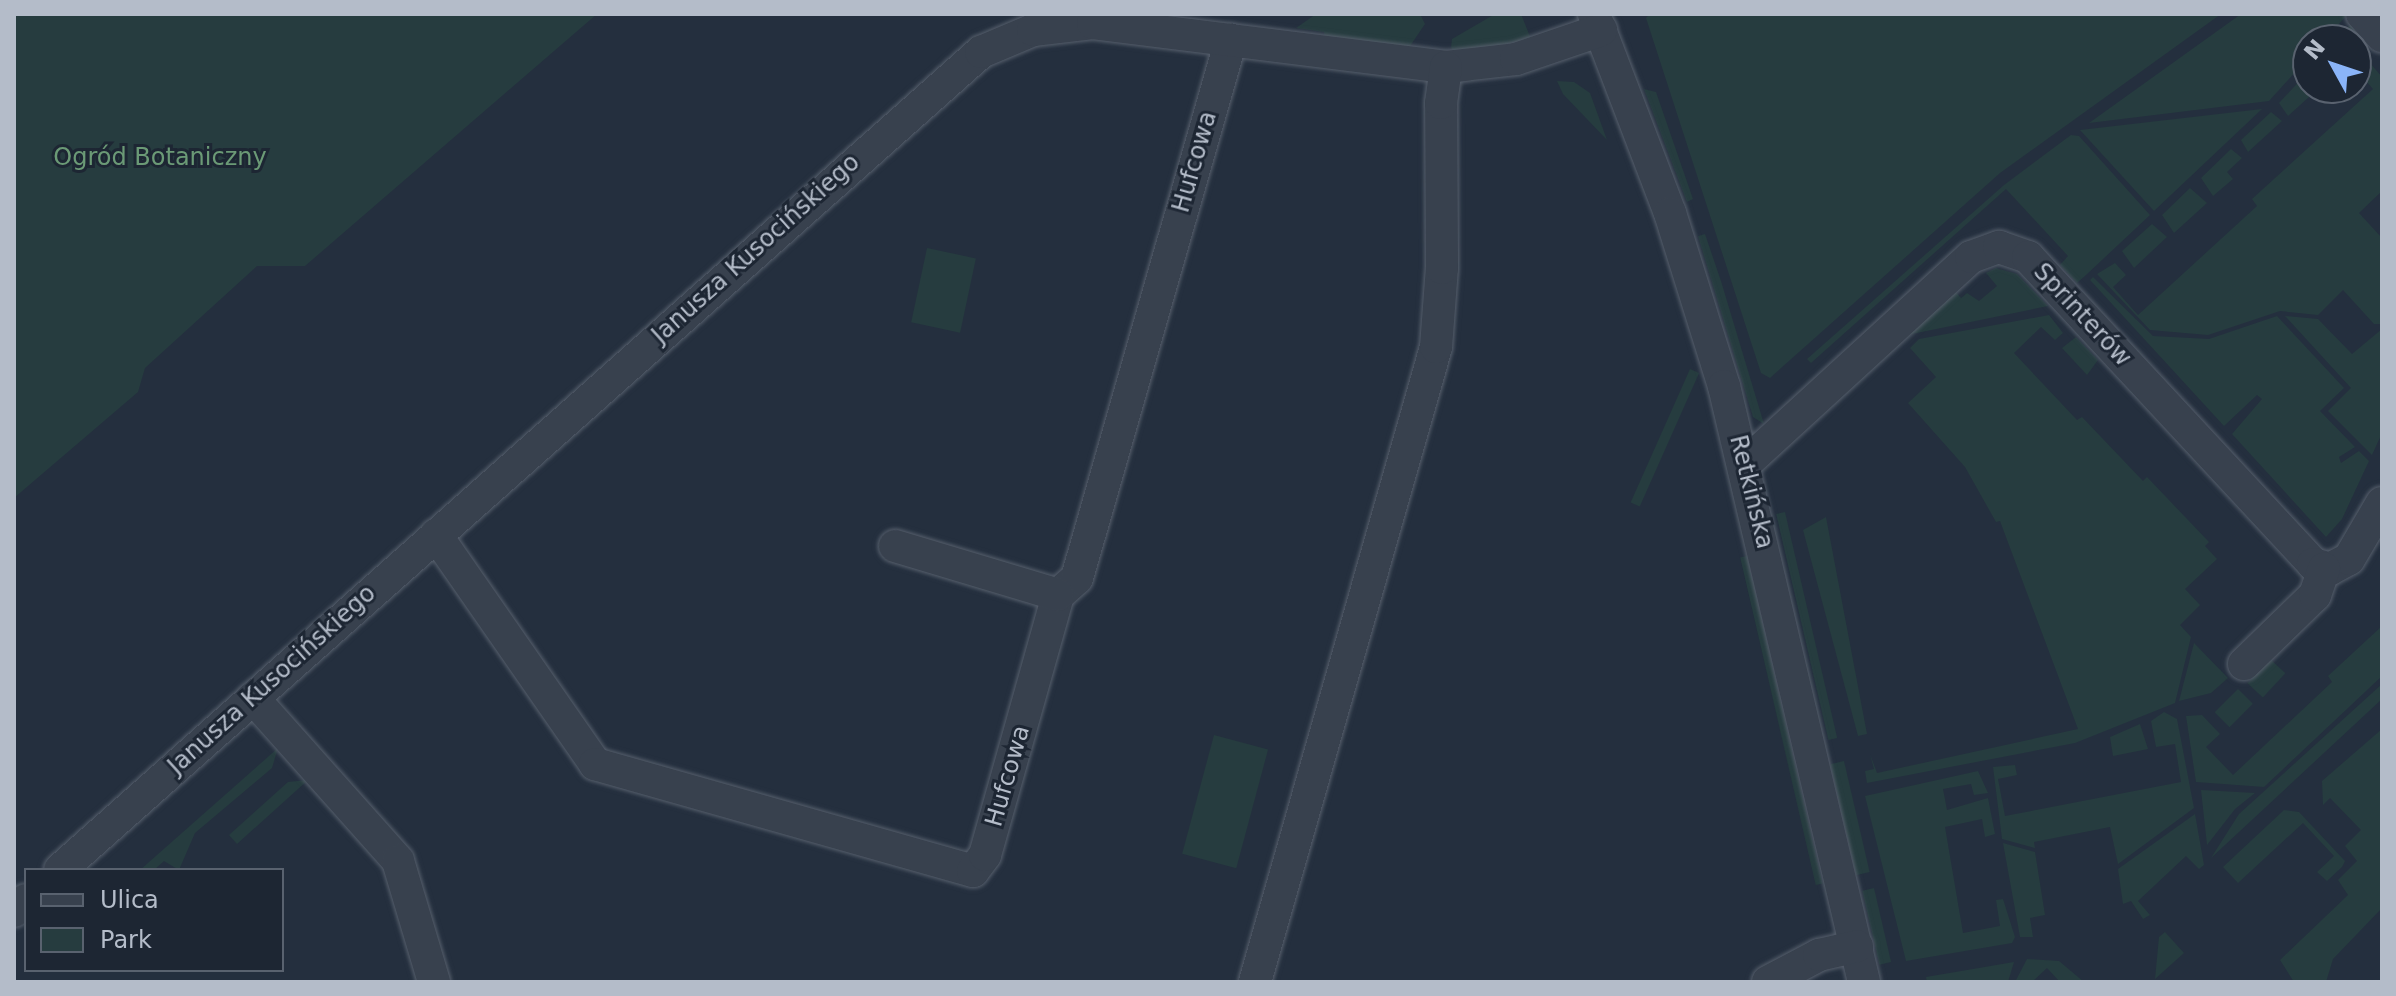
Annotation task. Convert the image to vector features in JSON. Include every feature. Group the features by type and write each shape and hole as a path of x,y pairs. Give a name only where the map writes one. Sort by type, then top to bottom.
{"street":[{"path":"2362,14 2382,36"},
{"name":"Janusza Kusocińskiego","path":"62,868 981,52 1033,30 1074,23 1446,67 1516,59 1598,22"},
{"name":"Retkińska","path":"1598,22 1673,224 1745,464 1864,982"},
{"name":"Hufcowa","path":"436,535 595,764 963,872 973,871 985,855 1058,595 1077,578 1231,40"},
{"path":"1255,982 1436,347 1442,268 1441,103 1446,67"},
{"name":"Sprinterów","path":"1745,464 1971,257 2008,248 2028,257 2304,555 2324,569"},
{"path":"2244,664 2315,595 2324,569 2349,559 2382,503"},
{"path":"895,546 1058,595"},
{"path":"253,698 398,861 434,982"},
{"path":"1768,982 1819,955 1857,946"}],"green space":[{"name":"Ogród Botaniczny","path":"14,14 597,14 305,266 257,266 145,368 138,392 14,498"},
{"path":"1316,14 1420,14 1425,24 1406,52 1325,41 1324,32 1296,28"},
{"path":"1495,14 1521,14 1531,39 1457,53 1451,48 1452,39"},
{"path":"1650,14 2221,14 2000,173 1770,378 1761,373 1646,18"},
{"path":"2241,14 2348,14 2339,24 2292,24 2292,76 2269,101 2089,123"},
{"path":"2372,65 2382,77 2382,191 2359,213 2382,238 2382,324 2374,324 2343,290 2318,315 2280,311 2208,335 2150,330 2097,274 2115,263 2126,275 2113,287 2138,315 2257,206 2252,199 2356,104 2372,104"},
{"path":"1557,81 1574,82 1590,93 1607,140 1563,94"},
{"path":"1644,89 1656,92 1693,199 1687,202"},
{"path":"2292,89 2292,104 2301,104 2288,116 2279,103"},
{"path":"2262,109 2154,211 2080,130"},
{"path":"2271,112 2282,121 2248,152 2241,140"},
{"path":"2071,135 2079,136 2150,215 2077,283 2060,265 2068,256 2006,189 1811,363 1807,359 2004,185"},
{"path":"2231,149 2242,158 2227,172 2233,179 2213,196 2201,178"},
{"path":"2190,188 2207,203 2174,233 2162,215"},
{"path":"2152,224 2167,237 2134,268 2122,251"},
{"path":"1705,234 1764,424 1753,417 1698,236"},
{"path":"927,248 976,258 960,333 911,322"},
{"path":"1996,268 2017,274 2048,306 1907,335 1955,291 1961,298 1967,293 1979,301 1997,286 1986,273"},
{"path":"2093,277 2153,336 2209,339 2277,316 2344,388 2320,411 2355,447 2339,457 2341,463 2359,451 2369,461 2342,519 2326,537 2232,434 2262,399 2257,395 2224,426 2090,280"},
{"path":"2049,315 2063,333 2055,340 2041,327 2014,353 2077,420 2082,417 2143,481 2147,477 2209,542 2205,546 2217,559 2185,589 2200,605 2180,625 2191,637 2175,703 2075,743 1867,783 1865,771 1874,769 1870,754 1877,773 2078,729 2000,521 1996,522 1965,467 1908,403 1936,377 1910,348 1919,339"},
{"path":"2285,316 2318,319 2352,354 2382,329 2382,433 2372,455 2328,411 2351,388"},
{"path":"2076,337 2098,360 2087,375 2062,348"},
{"path":"1690,369 1699,373 1640,506 1631,502"},
{"path":"1785,512 1837,738 1828,740 1776,514"},
{"path":"1826,517 1867,734 1858,736 1803,530"},
{"path":"1747,556 1823,883 1816,885 1740,558"},
{"path":"2382,626 2382,676 2264,787 2196,782 2186,716 2202,715 2220,734 2206,747 2233,775 2332,682 2328,676"},
{"path":"2194,643 2228,678 2211,693 2179,701"},
{"path":"2270,659 2285,673 2263,697 2247,683"},
{"path":"2382,684 2382,699 2211,858 2239,814"},
{"path":"2238,689 2253,704 2230,727 2215,712"},
{"path":"2164,712 2177,719 2194,808 2118,864 2110,827 2034,842 2035,848 2002,839 1993,767 2015,765 2017,775 1998,779 2005,816 2181,782 2175,744 2156,747 2151,721"},
{"path":"2140,724 2148,749 2113,756 2110,737"},
{"path":"2382,729 2382,908 2333,959 2326,982 2294,982 2280,960 2348,895 2338,880 2357,861 2345,846 2361,830 2330,798 2323,805 2322,781"},
{"path":"1214,735 1268,749 1236,868 1182,854"},
{"path":"278,748 272,768 195,833 180,868 164,861 156,868 142,868"},
{"path":"1844,761 1870,872 1856,875 1830,764"},
{"path":"1978,771 1988,793 1974,795 1971,784 1943,789 1947,810 1988,798 1995,834 1985,837 1982,819 1945,827 1963,933 2000,926 1996,900 2003,899 2015,937 2012,943 1906,961 1865,796"},
{"path":"308,780 237,844 229,835 288,782"},
{"path":"2201,790 2255,793 2235,809 2207,845"},
{"path":"2284,810 2299,812 2345,861 2342,867 2327,881 2317,872 2334,856 2303,823 2238,883 2223,867"},
{"path":"2195,814 2204,865 2199,869 2186,856 2138,901 2150,915 2143,919 2131,901 2123,904 2118,869"},
{"path":"2003,843 2035,852 2045,915 2030,918 2033,937 2020,937"},
{"path":"1874,888 1891,962 1879,965 1862,891"},
{"path":"2165,932 2184,953 2155,979 2159,937"},
{"path":"2027,959 2059,961 2084,982 2060,982 2047,968 2032,982 2015,982"},
{"path":"2014,962 2008,982 1927,982 1926,977"}]}
